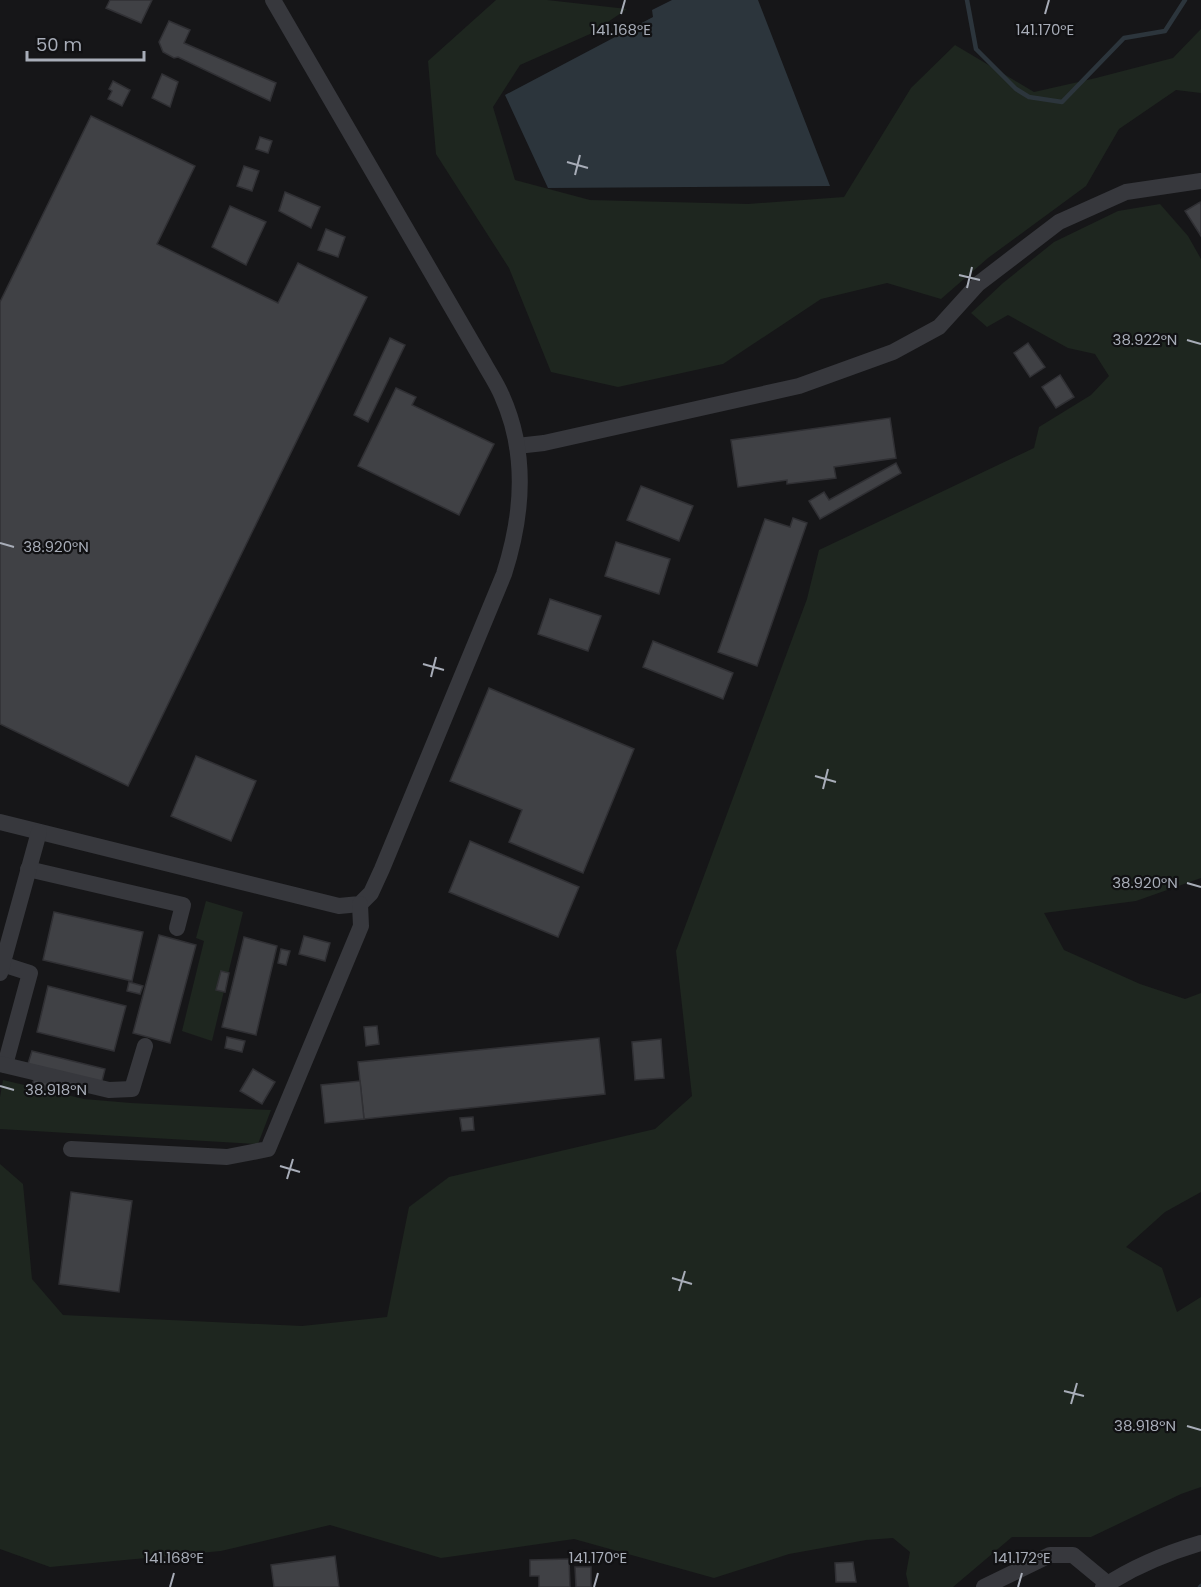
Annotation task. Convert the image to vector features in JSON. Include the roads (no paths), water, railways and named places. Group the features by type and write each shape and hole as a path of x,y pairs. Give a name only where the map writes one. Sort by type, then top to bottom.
{"street":[{"path":"0,822 339,906 360,904 370,893 382,869 504,574 517,527 520,474 517,446 502,397 273,0"},
{"path":"517,446 544,443 799,386 893,352 939,327 978,284 1059,222 1126,192 1201,180"},
{"path":"39,831 1,968 30,973 2,1065 109,1090 132,1089 145,1046"},
{"path":"28,869 183,905 177,928"},
{"path":"71,1149 227,1157 268,1149 361,926 360,904"},
{"path":"984,1587 1050,1555 1073,1555 1105,1585 1177,1550 1201,1542"}],"waterway":[{"path":"967,0 976,49 1016,89 1029,97 1062,102 1124,38 1165,31 1185,0"}]}
